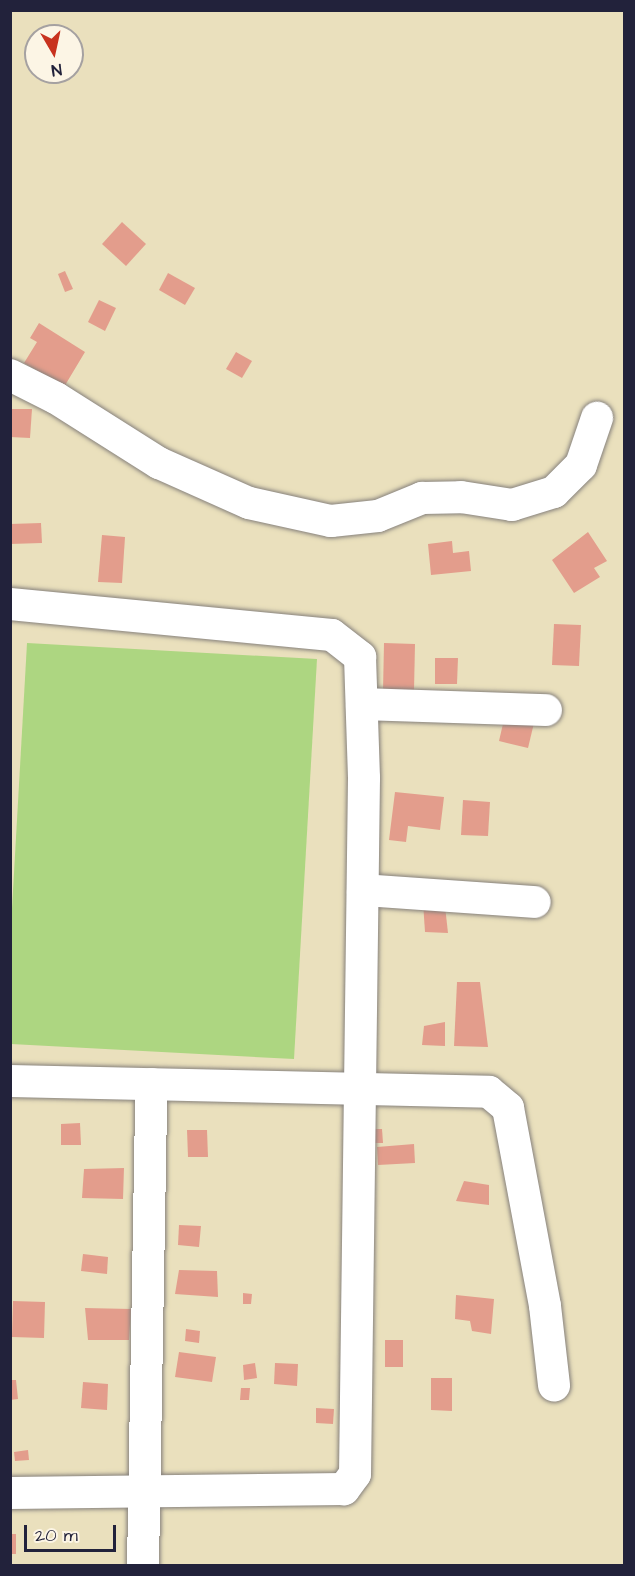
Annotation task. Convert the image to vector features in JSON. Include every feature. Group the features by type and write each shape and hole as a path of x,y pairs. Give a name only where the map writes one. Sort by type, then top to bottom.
{"street":[{"path":"10,375 56,398 159,463 249,503 331,521 378,516 422,498 461,497 512,505 554,492 581,465 597,418"},
{"path":"10,604 332,635 360,657 363,890 355,1474 344,1489 10,1493"},
{"path":"362,704 546,710"},
{"path":"363,890 535,902"},
{"path":"10,1081 489,1092 508,1108 545,1306 554,1385"},
{"path":"143,1566 151,1084"}],"green space":[{"path":"27,643 317,659 294,1059 11,1044 11,926"}],"building":[{"path":"122,222 146,244 126,266 102,244"},
{"path":"65,271 73,289 65,292 58,274"},
{"path":"168,273 195,288 185,305 159,290"},
{"path":"99,300 116,308 105,331 88,322"},
{"path":"39,323 85,352 64,387 24,363 37,342 30,338"},
{"path":"236,352 252,361 242,378 226,369"},
{"path":"10,409 32,409 30,438 10,437"},
{"path":"41,523 42,543 10,544 10,524"},
{"path":"588,532 607,561 594,568 600,577 574,593 552,560"},
{"path":"102,535 125,537 122,583 98,582"},
{"path":"452,541 453,553 469,551 471,571 431,575 428,544"},
{"path":"554,624 581,625 579,666 552,665"},
{"path":"384,643 415,644 414,691 383,691"},
{"path":"435,658 458,658 457,684 435,684"},
{"path":"505,715 534,723 528,748 499,741"},
{"path":"395,792 444,797 440,830 408,826 406,842 389,840"},
{"path":"463,800 490,802 488,836 461,835"},
{"path":"423,902 445,906 448,933 425,932"},
{"path":"457,982 480,982 488,1047 454,1046"},
{"path":"445,1022 445,1046 422,1045 424,1026"},
{"path":"80,1123 81,1145 61,1145 61,1124"},
{"path":"374,1129 382,1129 383,1143 375,1143"},
{"path":"187,1130 207,1130 208,1157 188,1157"},
{"path":"414,1144 415,1163 378,1165 377,1147"},
{"path":"124,1168 123,1199 82,1198 84,1169"},
{"path":"464,1181 489,1185 489,1205 456,1201"},
{"path":"179,1225 201,1226 199,1247 178,1245"},
{"path":"83,1254 108,1257 107,1274 81,1271"},
{"path":"179,1270 217,1271 218,1297 175,1294"},
{"path":"243,1293 252,1294 251,1304 243,1304"},
{"path":"456,1295 494,1299 491,1334 472,1331 470,1321 455,1319"},
{"path":"13,1301 45,1302 44,1338 12,1337"},
{"path":"85,1308 131,1309 129,1340 88,1340"},
{"path":"186,1329 200,1331 199,1343 185,1341"},
{"path":"385,1340 403,1340 403,1367 385,1367"},
{"path":"179,1352 216,1357 212,1382 175,1377"},
{"path":"255,1363 257,1378 244,1380 243,1365"},
{"path":"275,1363 298,1364 297,1386 274,1384"},
{"path":"431,1378 452,1378 452,1411 431,1410"},
{"path":"10,1380 16,1380 18,1399 10,1400"},
{"path":"83,1382 108,1384 107,1410 81,1408"},
{"path":"241,1388 250,1388 249,1400 240,1400"},
{"path":"316,1408 334,1409 333,1424 316,1423"},
{"path":"28,1450 29,1460 15,1461 14,1452"},
{"path":"10,1534 16,1534 16,1554 10,1554"}]}
